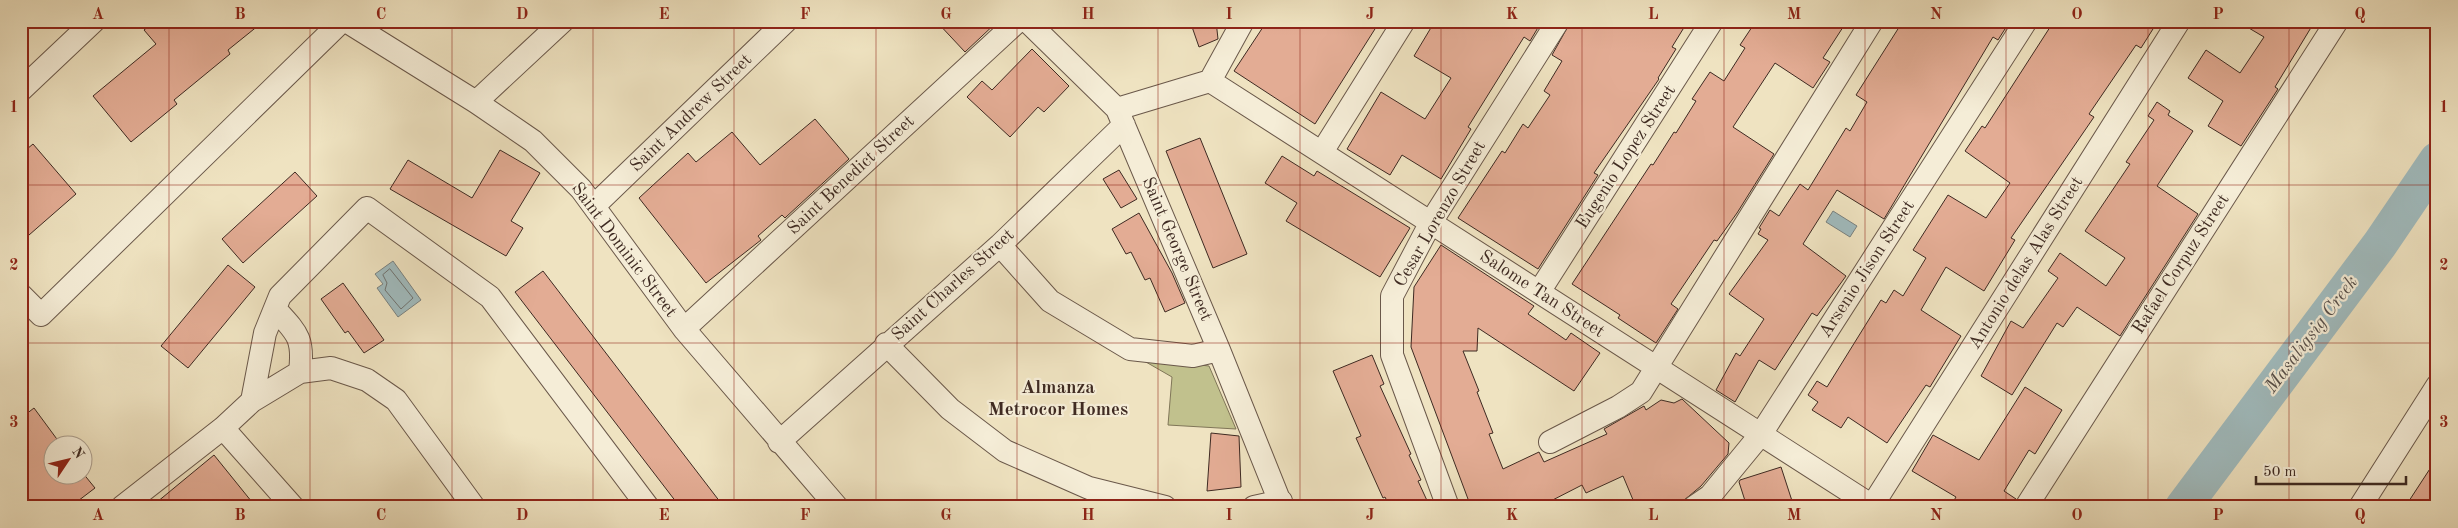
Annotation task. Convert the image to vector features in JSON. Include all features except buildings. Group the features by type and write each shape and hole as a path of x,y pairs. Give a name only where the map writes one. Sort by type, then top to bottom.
{"street":[{"path":"21,90 94,21"},
{"path":"21,295 40,316 342,21"},
{"name":"Saint Dominic Street","path":"346,21 476,102 532,141 595,206 684,329 779,442 837,507"},
{"path":"476,102 563,21"},
{"name":"Saint Andrew Street","path":"595,206 786,21"},
{"name":"Saint Benedict Street","path":"684,329 1018,21"},
{"name":"Saint George Street","path":"1027,21 1121,117 1282,504"},
{"path":"1121,117 1210,81 1243,21"},
{"path":"1322,152 1404,21"},
{"name":"Cesar Lorenzo Street","path":"1448,507 1392,355 1392,296 1431,222 1558,21"},
{"name":"Eugenio Lopez Street","path":"1539,292 1712,21"},
{"path":"1550,442 1618,407 1640,392 1872,21"},
{"name":"Arsenio Jison Street","path":"1694,507 1710,496 1761,434 2026,21"},
{"name":"Antonio delas Alas Street","path":"1873,506 2179,21"},
{"name":"Rafael Corpuz Street","path":"2026,507 2337,21"},
{"name":"Salome Tan Street","path":"1210,81 1873,506"},
{"name":"Saint Charles Street","path":"779,442 886,344 1000,244 1121,117"},
{"path":"252,401 265,333 276,310 280,296 365,201 490,297 648,507"},
{"path":"1000,244 1050,301 1130,349 1193,356 1219,350"},
{"path":"276,310 297,333 302,354 300,372"},
{"path":"886,344 950,409 1005,451 1089,488 1165,507"},
{"path":"122,507 223,428 252,401 300,372 330,368 367,380 396,400 474,507"},
{"path":"2360,507 2437,386"},
{"path":"223,428 293,507"},
{"path":"1254,507 1282,504"}],"green space":[{"path":"1139,358 1209,366 1236,429 1168,425 1172,377"}],"water":[{"path":"1833,211 1857,226 1850,237 1826,222"},
{"path":"393,261 421,300 398,317 377,288 383,284 375,274"}],"waterway":[{"name":"Masaligsig Creek","path":"2183,507 2380,244 2437,160"}],"district":[{"name":"Almanza Metrocor Homes","path":"1058,399"}]}
